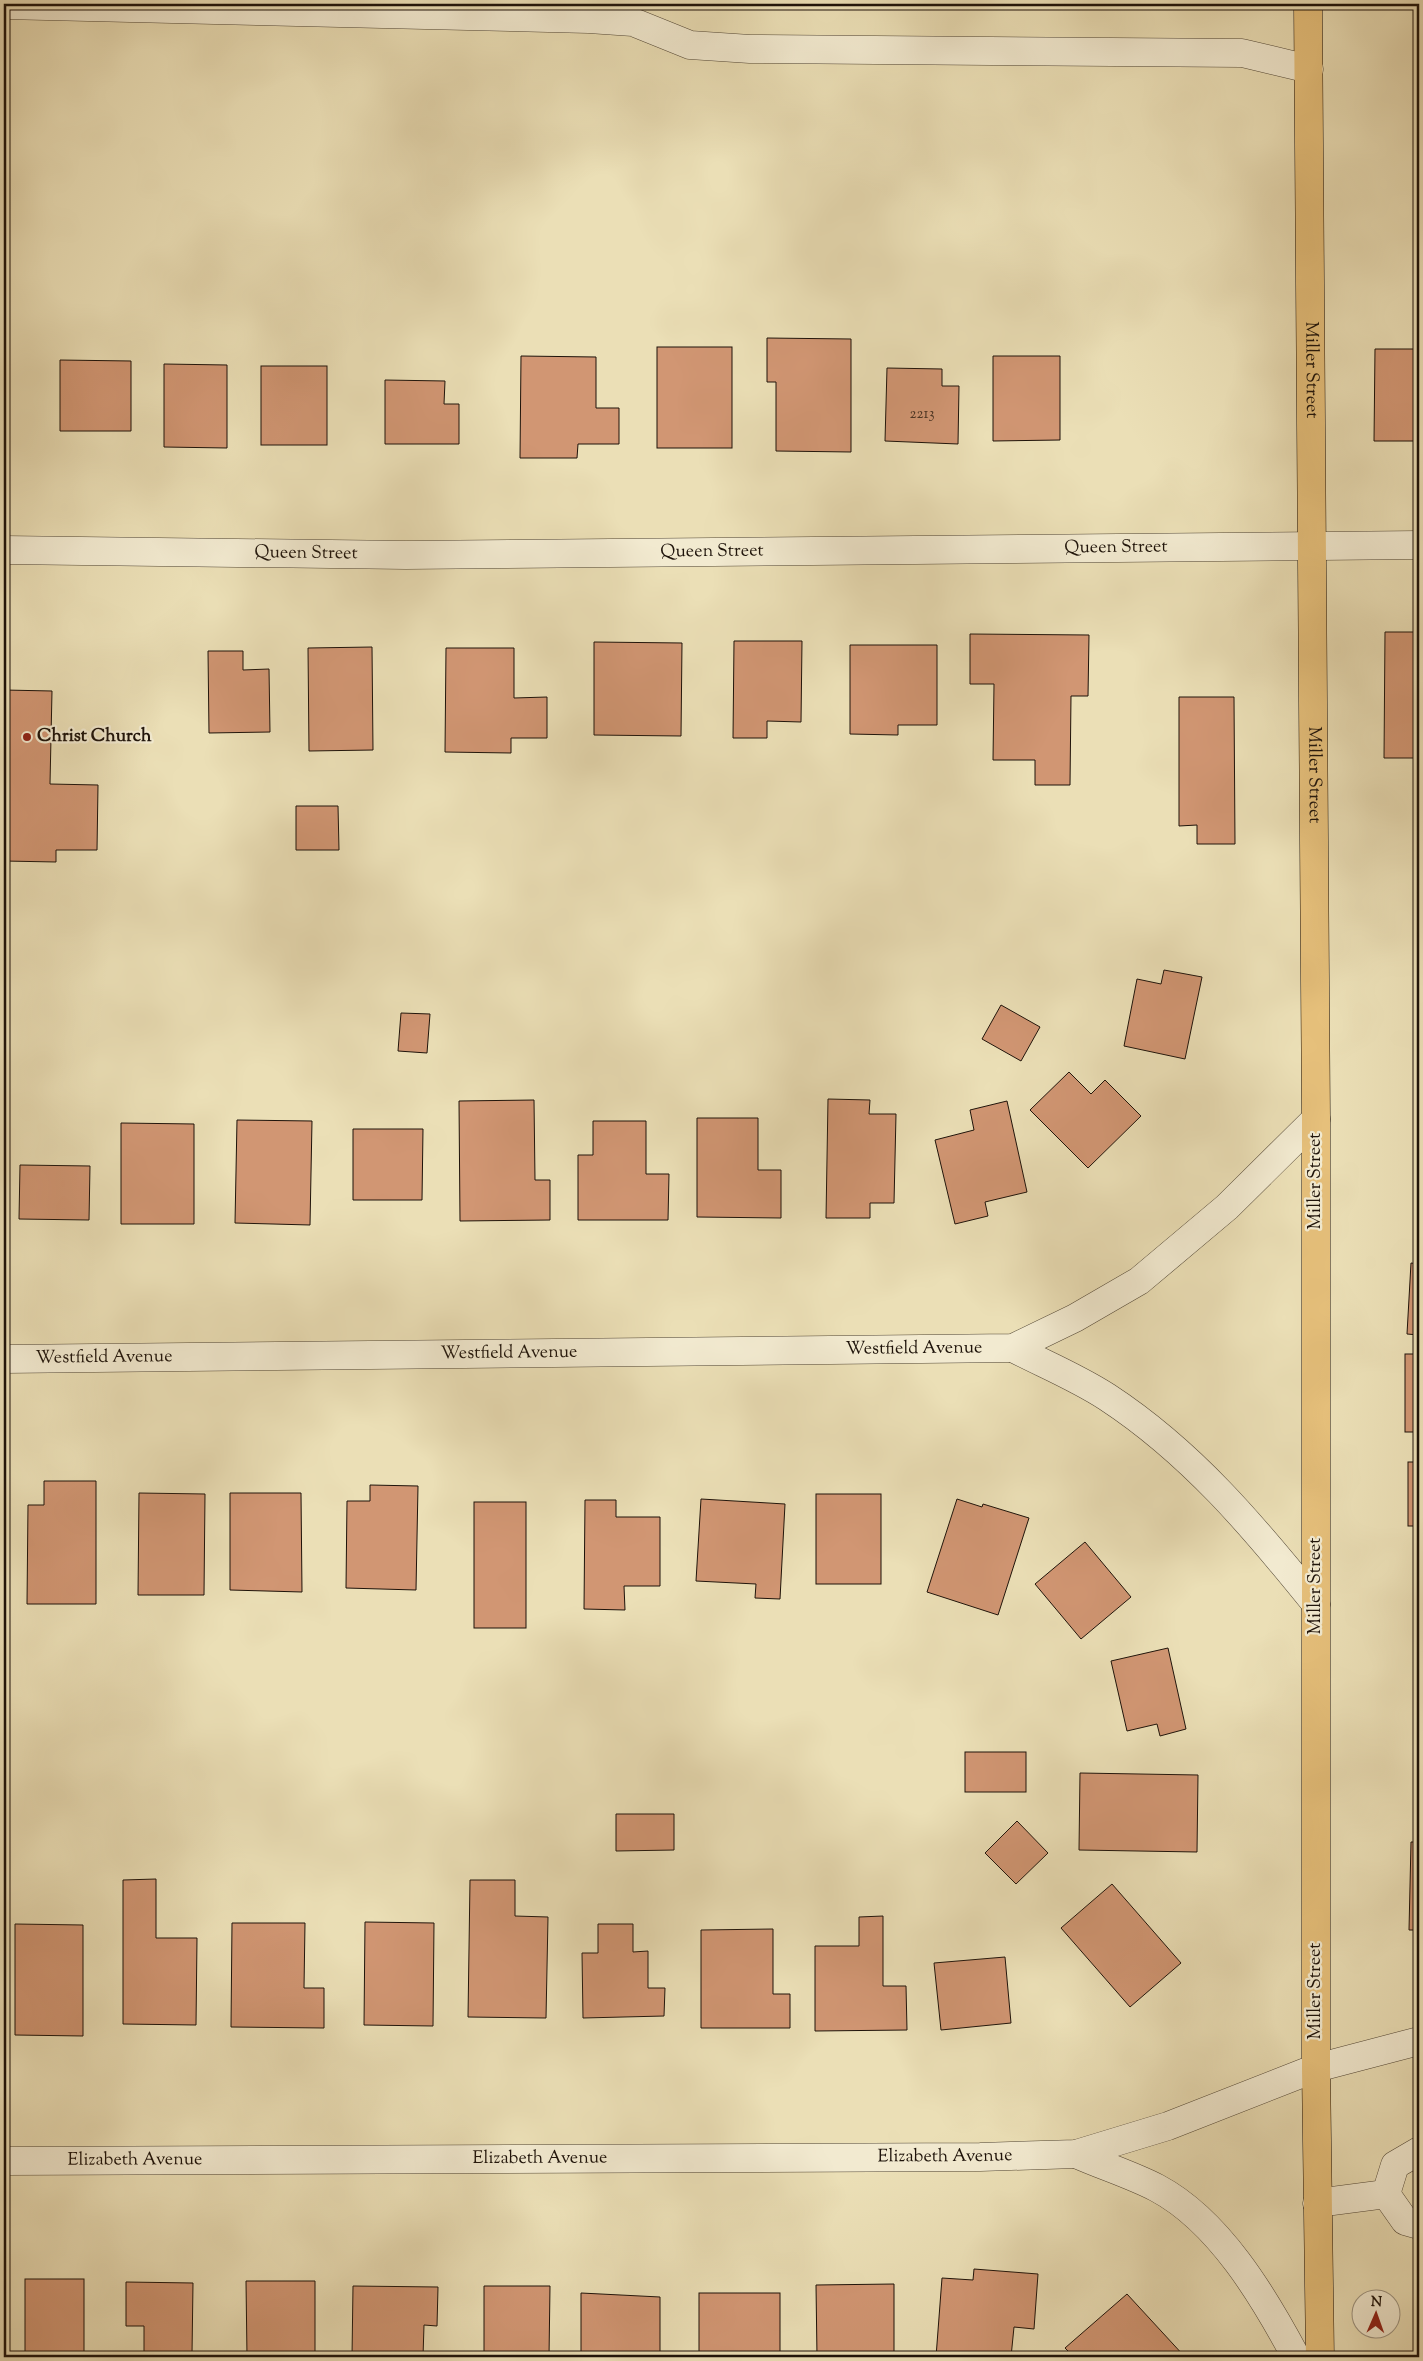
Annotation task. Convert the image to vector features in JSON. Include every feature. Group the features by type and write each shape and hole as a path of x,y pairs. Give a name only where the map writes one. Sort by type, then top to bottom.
{"main road":[{"name":"Miller Street","path":"1308,4 1316,1119 1316,2068 1320,2357"}],"street":[{"path":"4,4 11,6 589,19 633,22 690,45 750,48 1242,53 1309,70"},
{"name":"Queen Street","path":"4,550 406,555 1419,545"},
{"name":"Westfield Avenue","path":"4,1359 1013,1348 1076,1318 1138,1281 1227,1208 1316,1119"},
{"name":"Westfield Avenue","path":"1013,1348 1107,1396 1188,1459 1260,1534 1316,1604"},
{"name":"Elizabeth Avenue","path":"4,2161 980,2157 1076,2154 1168,2126 1316,2068 1419,2041"},
{"path":"1386,2194 1395,2166 1419,2151"},
{"name":"Elizabeth Avenue","path":"1076,2154 1158,2188 1192,2211 1220,2241 1268,2304 1296,2357"},
{"path":"1317,2203 1386,2194"},
{"path":"1386,2194 1405,2221 1419,2226"}],"building":[{"path":"767,338 851,339 851,452 776,451 776,382 767,382"},
{"path":"657,347 732,347 732,448 657,448"},
{"path":"1375,349 1419,349 1419,441 1374,441"},
{"path":"521,356 596,357 596,408 619,408 619,444 578,444 577,458 520,458"},
{"path":"993,356 1060,356 1060,440 993,441"},
{"path":"60,360 131,361 131,431 60,431"},
{"path":"164,364 227,365 227,448 164,447"},
{"path":"261,366 327,366 327,445 261,445"},
{"path":"887,368 942,369 942,386 959,386 958,444 885,441"},
{"path":"385,380 445,381 444,404 459,404 459,444 385,444"},
{"path":"1385,632 1419,632 1419,758 1384,758"},
{"path":"970,634 1089,635 1088,696 1071,696 1070,785 1035,785 1035,760 993,760 994,684 970,684"},
{"path":"734,641 802,641 801,722 767,721 767,738 733,738"},
{"path":"594,642 682,643 681,736 594,735"},
{"path":"850,645 937,645 937,725 898,725 898,735 850,734"},
{"path":"372,647 373,750 309,751 308,648"},
{"path":"446,648 514,648 514,698 547,697 547,738 511,738 511,753 445,752"},
{"path":"208,651 243,651 243,670 269,669 270,732 209,733"},
{"name":"Christ Church","path":"4,690 52,691 50,784 98,785 97,850 56,850 56,862 4,861"},
{"path":"1179,697 1234,697 1235,844 1197,844 1197,825 1179,826"},
{"path":"296,806 338,806 339,850 296,850"},
{"path":"1164,970 1202,977 1185,1059 1124,1046 1137,979 1161,984"},
{"path":"1001,1005 1040,1027 1021,1061 982,1039"},
{"path":"401,1013 430,1014 427,1053 398,1051"},
{"path":"1069,1072 1091,1094 1105,1080 1141,1116 1088,1168 1030,1110"},
{"path":"828,1099 870,1100 869,1114 896,1114 894,1203 870,1203 870,1218 826,1218"},
{"path":"534,1100 535,1180 550,1180 550,1220 460,1221 459,1101"},
{"path":"1007,1101 1027,1192 985,1202 988,1216 955,1224 935,1140 974,1130 970,1110"},
{"path":"697,1118 758,1118 758,1170 781,1170 781,1218 697,1217"},
{"path":"237,1120 312,1121 310,1225 235,1223"},
{"path":"593,1121 646,1121 646,1174 669,1174 668,1220 578,1220 578,1155 593,1155"},
{"path":"121,1123 194,1124 194,1224 121,1224"},
{"path":"353,1129 423,1129 422,1200 353,1200"},
{"path":"20,1165 90,1166 89,1220 19,1219"},
{"path":"1411,1263 1419,1264 1419,1335 1407,1334"},
{"path":"1405,1354 1419,1354 1419,1432 1405,1432"},
{"path":"1408,1462 1419,1462 1419,1526 1408,1526"},
{"path":"44,1481 96,1481 96,1604 27,1604 28,1505 44,1505"},
{"path":"370,1485 418,1486 416,1590 346,1588 347,1501 370,1501"},
{"path":"139,1493 205,1494 204,1595 138,1595"},
{"path":"230,1493 301,1493 302,1592 230,1590"},
{"path":"816,1494 881,1494 881,1584 816,1584"},
{"path":"701,1499 785,1504 780,1599 755,1598 756,1584 696,1581"},
{"path":"957,1499 982,1507 983,1504 1029,1518 998,1615 927,1592"},
{"path":"585,1500 616,1500 616,1517 660,1517 660,1586 624,1586 625,1610 584,1609"},
{"path":"474,1502 526,1502 526,1628 474,1628"},
{"path":"1085,1542 1131,1597 1081,1639 1035,1584"},
{"path":"1168,1648 1186,1729 1160,1736 1157,1724 1127,1731 1111,1661"},
{"path":"965,1752 1026,1752 1026,1792 965,1792"},
{"path":"1080,1773 1198,1775 1197,1852 1079,1850"},
{"path":"616,1814 674,1814 674,1850 616,1851"},
{"path":"1017,1821 1048,1853 1016,1884 985,1853"},
{"path":"1411,1842 1419,1842 1419,1930 1409,1930"},
{"path":"156,1879 156,1938 197,1938 196,2025 123,2024 123,1880"},
{"path":"470,1880 515,1880 515,1916 548,1917 546,2018 468,2017"},
{"path":"1112,1884 1181,1963 1130,2007 1061,1928"},
{"path":"883,1916 883,1986 906,1986 907,2030 815,2031 815,1946 859,1946 859,1917"},
{"path":"365,1922 434,1923 433,2026 364,2025"},
{"path":"232,1923 305,1923 304,1988 324,1988 324,2028 231,2027"},
{"path":"15,1924 83,1925 83,2036 15,2035"},
{"path":"598,1924 633,1924 633,1952 648,1951 648,1988 665,1988 664,2016 583,2018 582,1953 598,1953"},
{"path":"773,1929 773,1994 790,1994 790,2028 701,2028 701,1930"},
{"path":"1005,1957 1011,2023 941,2030 934,1963"},
{"path":"974,2269 1038,2274 1034,2329 1014,2327 1011,2357 936,2357 942,2278 973,2280"},
{"path":"25,2279 84,2279 84,2357 25,2357"},
{"path":"246,2281 315,2281 315,2357 247,2357"},
{"path":"126,2282 193,2283 192,2354 144,2353 144,2326 126,2326"},
{"path":"894,2284 894,2357 817,2357 816,2285"},
{"path":"353,2286 438,2287 437,2326 424,2325 423,2357 352,2357"},
{"path":"484,2286 550,2286 549,2357 484,2357"},
{"path":"581,2293 660,2297 660,2357 581,2357"},
{"path":"699,2293 780,2293 780,2357 699,2357"},
{"path":"1127,2294 1185,2357 1074,2357 1065,2348"}],"place":[{"name":"Christ Church","path":"27,737"}]}
